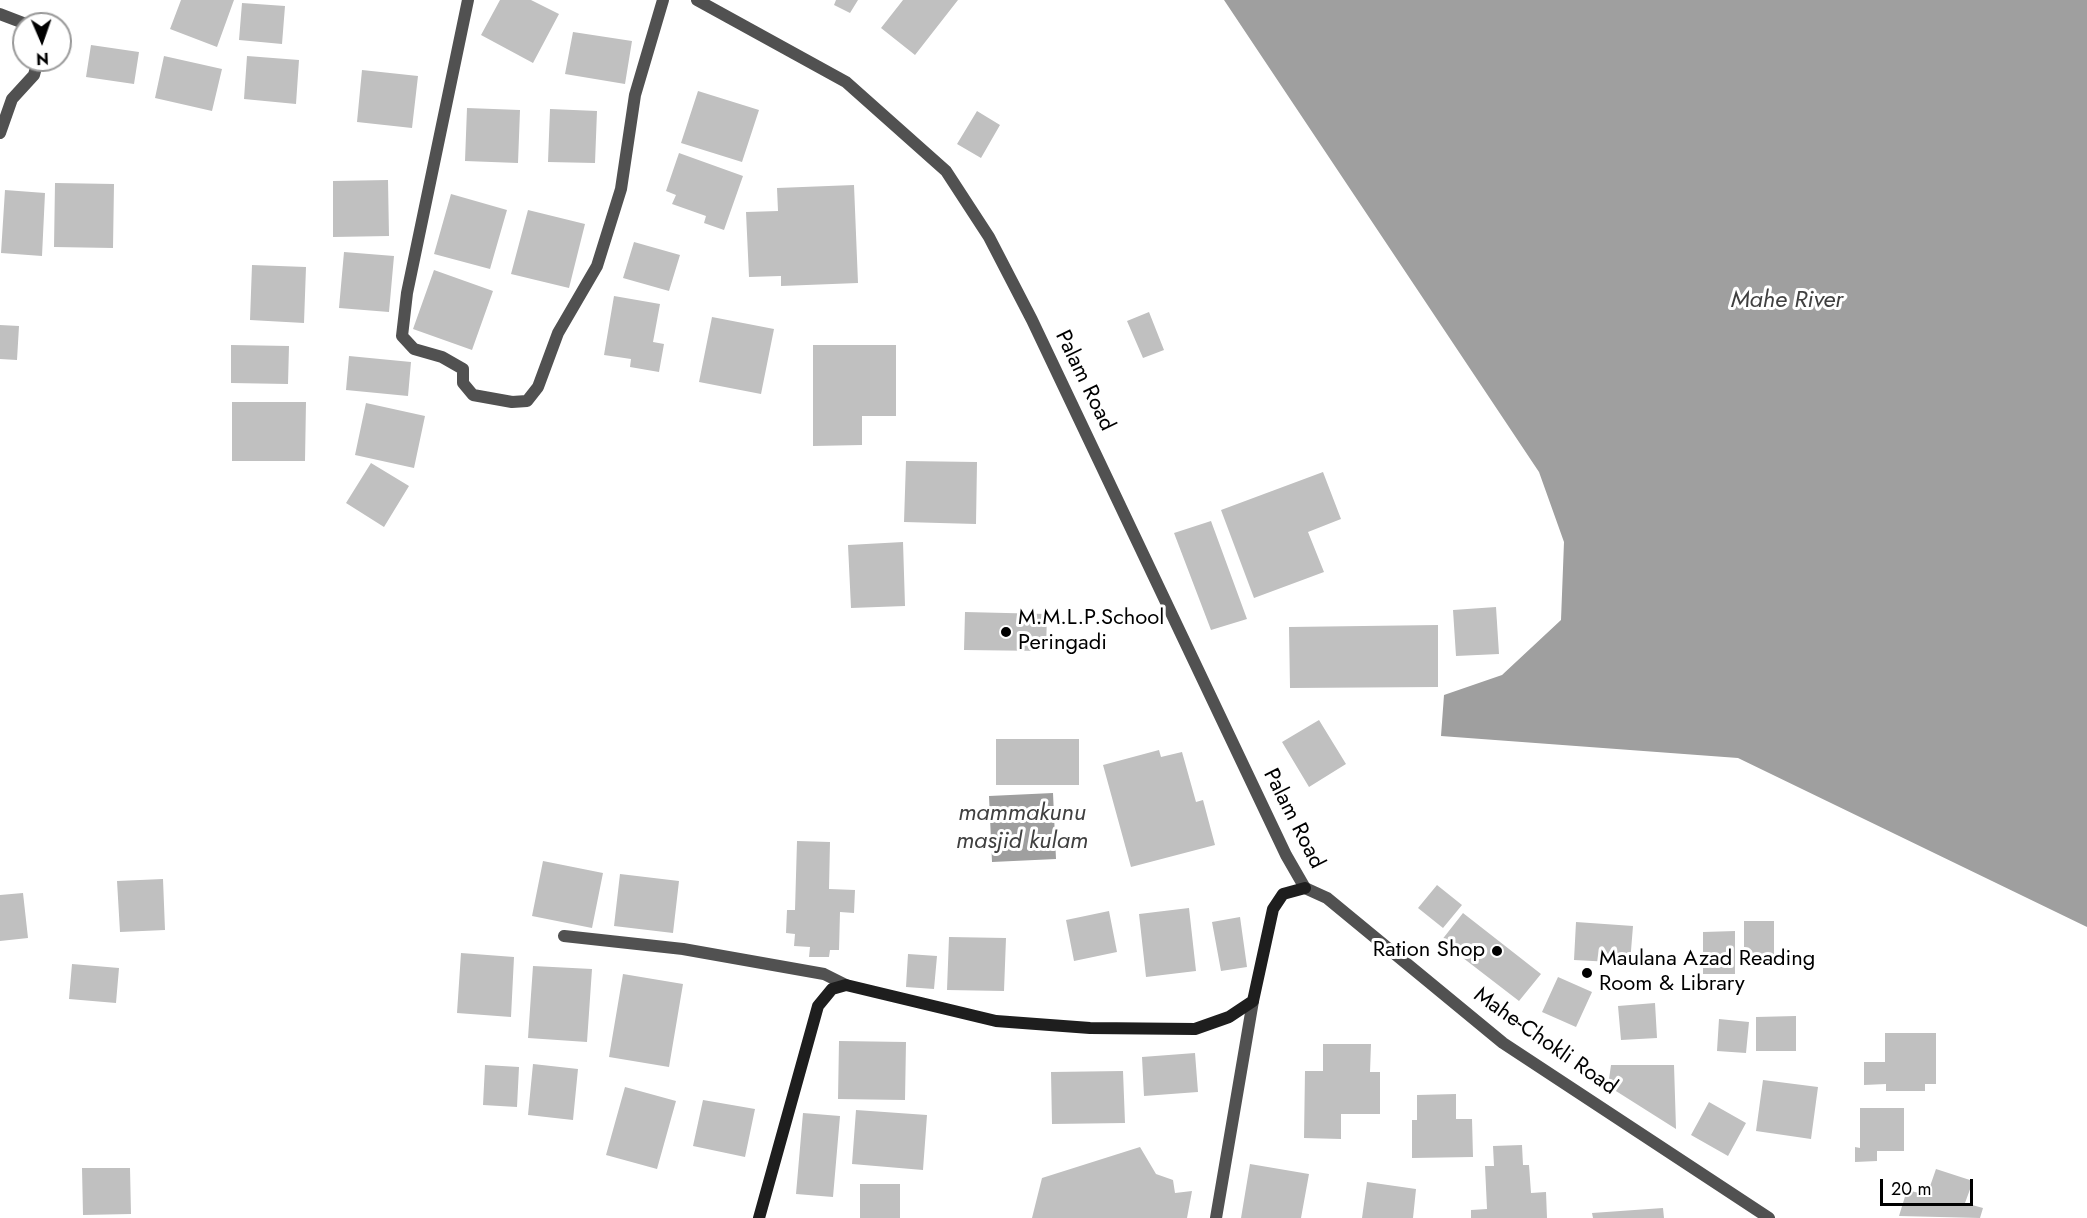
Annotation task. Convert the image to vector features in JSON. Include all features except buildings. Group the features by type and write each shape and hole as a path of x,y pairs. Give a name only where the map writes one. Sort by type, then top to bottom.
{"main road":[{"path":"759,1218 818,1006 832,988 846,986 996,1021 1089,1028 1196,1029 1229,1017 1253,1001 1273,909 1283,894 1305,888"}],"street":[{"path":"468,0 407,293 402,336 414,350 442,357 463,369 463,382 473,395 512,402 527,401 538,387 558,333 597,266 621,189 635,94 663,0"},
{"name":"Palam Road","path":"697,0 846,81 946,171 989,237 1032,320 1286,855 1305,888"},
{"path":"0,133 12,99 35,72"},
{"name":"Mahe-Chokli Road","path":"1305,888 1327,898 1503,1043 1769,1218"},
{"path":"564,936 683,949 824,974 846,986"},
{"path":"1216,1218 1253,1001"}],"water":[{"name":"Mahe River","path":"1224,0 2087,0 2087,927 1738,758 1441,736 1444,695 1502,675 1561,620 1564,542 1539,472"},
{"name":"mammakunu masjid kulam","path":"1053,793 1056,859 992,862 989,796"}],"place":[{"name":"M.M.L.P.School Peringadi","path":"1006,632"},
{"name":"Ration Shop","path":"1497,951"},
{"name":"Maulana Azad Reading Room & Library","path":"1587,973"}]}
